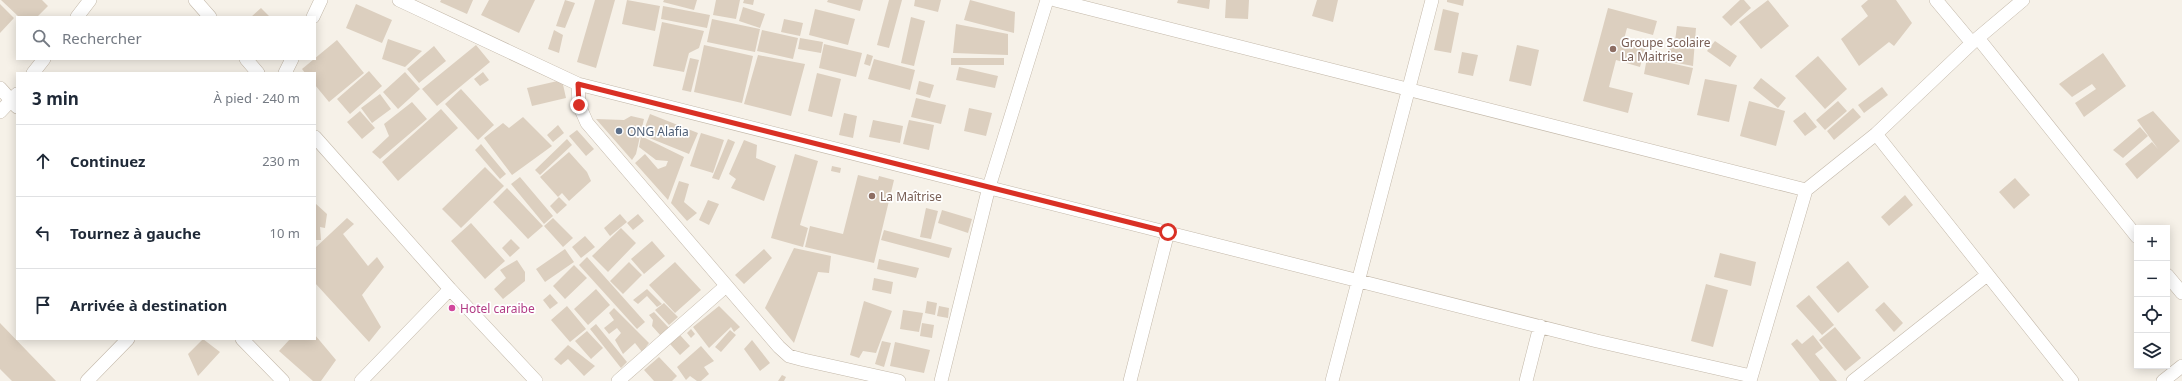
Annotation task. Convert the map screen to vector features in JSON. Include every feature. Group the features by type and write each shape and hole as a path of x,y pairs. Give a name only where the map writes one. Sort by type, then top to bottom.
{"street":[{"path":"77,16 90,0"},
{"path":"195,0 209,16"},
{"path":"313,16 321,0"},
{"path":"399,0 578,84 1751,379 1806,190 1876,134 1975,40 2023,0"},
{"path":"941,381 990,187 1047,0"},
{"path":"1055,0 1806,190"},
{"path":"1332,381 1410,89 1432,0"},
{"path":"1936,0 1975,40 2134,233"},
{"path":"35,72 43,60"},
{"path":"247,60 257,72"},
{"path":"286,72 292,60"},
{"path":"578,84 579,105 587,124 779,347 789,356 899,381"},
{"path":"0,88 15,101 0,112"},
{"path":"1876,134 2072,381"},
{"path":"316,138 450,289 536,381"},
{"path":"1130,381 1168,232"},
{"path":"1853,381 1987,275"},
{"path":"2170,279 2182,293"},
{"path":"618,381 726,286"},
{"path":"361,381 450,289"},
{"path":"1526,381 1540,326"},
{"path":"86,381 127,340"},
{"path":"243,340 283,381"},
{"path":"2163,381 2182,366"}],"building":[{"path":"1,0 42,0 48,6 38,16 18,16"},
{"path":"441,0 473,0 467,14 440,2"},
{"path":"489,0 535,0 519,33 481,15"},
{"path":"565,0 575,3 565,28 556,26"},
{"path":"595,0 615,0 596,68 577,62"},
{"path":"627,0 660,6 655,31 622,24"},
{"path":"664,0 697,0 694,10 663,2"},
{"path":"716,0 740,0 736,19 713,15"},
{"path":"744,0 754,0 753,5 743,3"},
{"path":"828,0 863,0 860,11 827,2"},
{"path":"889,0 902,0 889,48 877,45"},
{"path":"915,0 941,0 938,12 914,6"},
{"path":"970,0 1015,12 1014,33 964,20"},
{"path":"1178,0 1210,0 1209,9 1177,3"},
{"path":"1226,0 1249,0 1248,19 1225,18"},
{"path":"1317,0 1338,0 1333,22 1312,16"},
{"path":"1447,0 1464,0 1463,6 1447,2"},
{"path":"1740,0 1744,0 1751,8 1731,26 1722,17"},
{"path":"1768,0 1789,26 1761,49 1739,22"},
{"path":"1868,0 1896,0 1912,23 1894,46 1889,42 1859,66 1841,39 1868,16 1861,6"},
{"path":"0,4 14,18 0,33"},
{"path":"356,4 392,20 382,43 346,28"},
{"path":"663,6 710,15 707,28 661,19"},
{"path":"743,7 765,14 760,28 739,21"},
{"path":"261,8 269,16 252,16"},
{"path":"1608,8 1657,21 1653,35 1627,28 1623,43 1645,49 1640,67 1616,60 1609,87 1633,93 1628,113 1583,101"},
{"path":"815,9 855,19 848,45 809,35"},
{"path":"1443,9 1459,13 1451,53 1434,50"},
{"path":"911,17 925,21 914,66 901,63"},
{"path":"712,19 760,29 755,52 707,42"},
{"path":"784,19 803,23 800,36 781,32"},
{"path":"662,22 704,31 699,48 689,53 684,72 653,66"},
{"path":"956,24 1008,34 1008,55 953,53"},
{"path":"1677,26 1696,28 1693,66 1667,61 1669,40 1675,41"},
{"path":"554,30 563,35 559,53 548,49"},
{"path":"762,30 798,38 793,59 757,51"},
{"path":"800,38 823,42 821,53 798,49"},
{"path":"388,39 422,51 405,67 382,59"},
{"path":"337,40 364,73 329,102 316,86 316,72 304,72 302,69 313,60 316,60 316,57"},
{"path":"1715,41 1737,56 1730,67 1707,51"},
{"path":"824,44 862,53 856,77 819,68"},
{"path":"476,45 490,62 437,106 422,89"},
{"path":"704,45 753,56 742,103 694,92"},
{"path":"1517,45 1539,50 1531,86 1509,81"},
{"path":"434,46 446,61 419,83 407,69"},
{"path":"1462,52 1478,55 1473,76 1458,73"},
{"path":"2103,53 2126,86 2084,117 2075,103 2096,89 2092,84 2072,97 2059,84"},
{"path":"867,54 873,56 870,66 864,64"},
{"path":"758,55 805,64 791,116 744,104"},
{"path":"1818,56 1847,89 1825,109 1795,76"},
{"path":"690,58 699,60 691,92 682,90"},
{"path":"951,58 1004,58 1004,65 951,65"},
{"path":"1647,58 1693,68 1689,85 1644,74"},
{"path":"874,59 915,70 910,90 868,79"},
{"path":"959,67 998,76 995,88 956,80"},
{"path":"369,71 382,86 350,114 337,99"},
{"path":"405,72 420,89 398,109 383,92"},
{"path":"483,72 489,80 480,86 474,79"},
{"path":"817,73 841,79 832,117 808,111"},
{"path":"1761,78 1786,98 1778,108 1753,88"},
{"path":"1705,79 1737,85 1729,122 1697,115"},
{"path":"562,80 566,98 532,106 527,88"},
{"path":"919,81 934,85 930,98 916,94"},
{"path":"1882,87 1888,95 1864,113 1858,105"},
{"path":"461,89 494,125 478,140 445,104"},
{"path":"380,94 391,109 372,123 361,108"},
{"path":"916,98 946,105 941,124 911,117"},
{"path":"1749,101 1785,111 1776,146 1740,136"},
{"path":"1838,101 1847,111 1825,130 1816,120"},
{"path":"412,102 427,119 380,159 372,152 389,136 384,124"},
{"path":"969,108 992,113 986,136 964,131"},
{"path":"1853,108 1861,117 1834,140 1827,131"},
{"path":"441,109 458,128 398,181 382,162"},
{"path":"360,111 375,128 362,139 347,122"},
{"path":"2153,111 2180,141 2137,179 2125,164 2152,142 2158,149 2137,120"},
{"path":"1805,112 1817,127 1805,136 1793,121"},
{"path":"844,113 857,116 853,138 839,135"},
{"path":"650,114 698,133 689,154 642,135"},
{"path":"631,116 644,119 636,154 632,160 596,119 624,120"},
{"path":"523,117 552,146 512,175 484,138 503,123 509,128"},
{"path":"873,120 903,126 900,143 869,137"},
{"path":"909,120 934,125 929,150 903,144"},
{"path":"558,125 564,133 553,142 547,135"},
{"path":"2140,127 2148,136 2123,158 2113,150"},
{"path":"577,130 594,149 586,156 569,136"},
{"path":"701,133 724,140 713,173 690,166"},
{"path":"641,136 684,157 668,200 635,163 645,154 658,169 666,166 668,161 656,160 639,147"},
{"path":"567,139 572,145 540,175 535,170"},
{"path":"728,139 735,142 719,180 712,178"},
{"path":"744,140 757,145 756,158 776,166 764,201 731,188 736,179 729,174"},
{"path":"481,144 506,174 500,179 475,150"},
{"path":"569,152 587,172 591,181 569,201 562,193 558,197 540,177"},
{"path":"795,154 818,161 800,225 808,228 803,247 771,238"},
{"path":"832,166 841,168 840,173 831,171"},
{"path":"485,167 504,186 461,228 442,209"},
{"path":"858,175 878,180 879,176 894,180 874,263 805,247 810,226 843,234"},
{"path":"520,177 553,216 544,224 511,184"},
{"path":"2015,178 2030,195 2014,209 1999,192"},
{"path":"679,181 689,184 684,202 697,213 687,221 671,203"},
{"path":"507,188 543,226 528,239 493,202"},
{"path":"1905,195 1913,205 1889,226 1881,217"},
{"path":"559,197 567,205 557,214 550,206"},
{"path":"708,200 719,204 709,225 699,220"},
{"path":"316,204 327,214 325,228 320,227 321,240 316,240"},
{"path":"926,208 938,211 931,239 920,237"},
{"path":"942,210 972,219 968,233 938,223"},
{"path":"620,214 627,222 610,236 604,228"},
{"path":"638,214 644,221 633,230 627,223"},
{"path":"347,218 354,224 343,234 368,266 377,257 384,267 362,295 381,327 369,342 316,284 316,247"},
{"path":"553,218 573,238 563,247 544,226"},
{"path":"471,223 505,261 485,279 451,241"},
{"path":"621,228 636,243 608,272 592,256"},
{"path":"884,230 952,248 949,258 881,240"},
{"path":"585,236 595,247 581,258 572,247"},
{"path":"511,239 520,248 510,257 502,248"},
{"path":"652,241 665,256 644,274 631,259"},
{"path":"794,248 831,256 829,273 818,272 794,343 765,308"},
{"path":"565,249 574,262 545,282 536,269"},
{"path":"764,249 772,258 744,284 735,275"},
{"path":"1720,253 1756,262 1751,286 1714,277"},
{"path":"587,257 645,322 637,329 579,265"},
{"path":"879,259 919,268 916,278 877,269"},
{"path":"517,260 525,272 525,281 503,299 494,289 506,278 500,270"},
{"path":"1848,261 1869,287 1838,313 1816,287"},
{"path":"629,262 642,275 623,294 610,281"},
{"path":"675,262 701,290 675,313 649,285"},
{"path":"574,265 587,278 565,299 553,286"},
{"path":"874,278 893,282 891,294 872,290"},
{"path":"1706,284 1728,290 1713,347 1691,341"},
{"path":"596,289 610,305 588,325 574,309"},
{"path":"647,289 662,304 657,307 647,296 638,304 633,300"},
{"path":"550,294 558,303 550,309 543,300"},
{"path":"1809,295 1834,325 1822,335 1796,306"},
{"path":"864,301 892,311 876,353 863,351 859,358 850,355"},
{"path":"927,301 937,303 935,315 925,313"},
{"path":"1884,302 1903,323 1894,332 1875,310"},
{"path":"664,303 678,317 669,325 655,310"},
{"path":"567,306 586,329 570,342 551,320"},
{"path":"719,306 740,327 734,332 731,327 709,348 693,327"},
{"path":"939,306 949,308 948,318 937,316"},
{"path":"614,308 649,343 642,352 635,343 623,354 615,340 621,333 617,328 609,334 604,328 614,320 609,313"},
{"path":"903,310 923,313 919,332 900,329"},
{"path":"654,312 669,328 661,336 652,326 653,320 649,315"},
{"path":"0,323 56,381 12,381 0,369"},
{"path":"922,323 934,325 932,338 920,336"},
{"path":"596,324 627,362 621,368 590,329"},
{"path":"1835,327 1861,358 1845,371 1819,340"},
{"path":"691,329 695,334 691,338 687,333"},
{"path":"730,330 736,335 721,352 715,347"},
{"path":"587,331 603,348 591,359 575,341"},
{"path":"680,335 690,346 680,355 670,344"},
{"path":"1813,335 1823,348 1815,354 1837,381 1820,381 1791,344 1797,339 1802,344"},
{"path":"316,336 336,360 321,381 313,381 279,351 289,340 316,340"},
{"path":"202,340 204,340 220,352 198,376 188,354"},
{"path":"752,340 770,363 760,371 744,349"},
{"path":"882,341 891,343 884,367 875,364"},
{"path":"895,342 930,350 924,373 890,366"},
{"path":"568,345 595,366 584,376 568,359 561,365 554,359"},
{"path":"701,346 714,361 704,367 709,374 701,381 697,381 690,376 686,380 677,367"},
{"path":"659,357 677,376 672,381 654,381 644,370"},
{"path":"782,375 786,377 784,381 778,381"}],"place":[{"name":"Groupe Scolaire La Maitrise","path":"1613,49"},
{"name":"ONG Alafia","path":"619,131"},
{"name":"La Maîtrise","path":"872,196"},
{"name":"Hotel caraibe","path":"452,308"}],"route":[{"path":"579,105 578,84 1168,232"}]}
